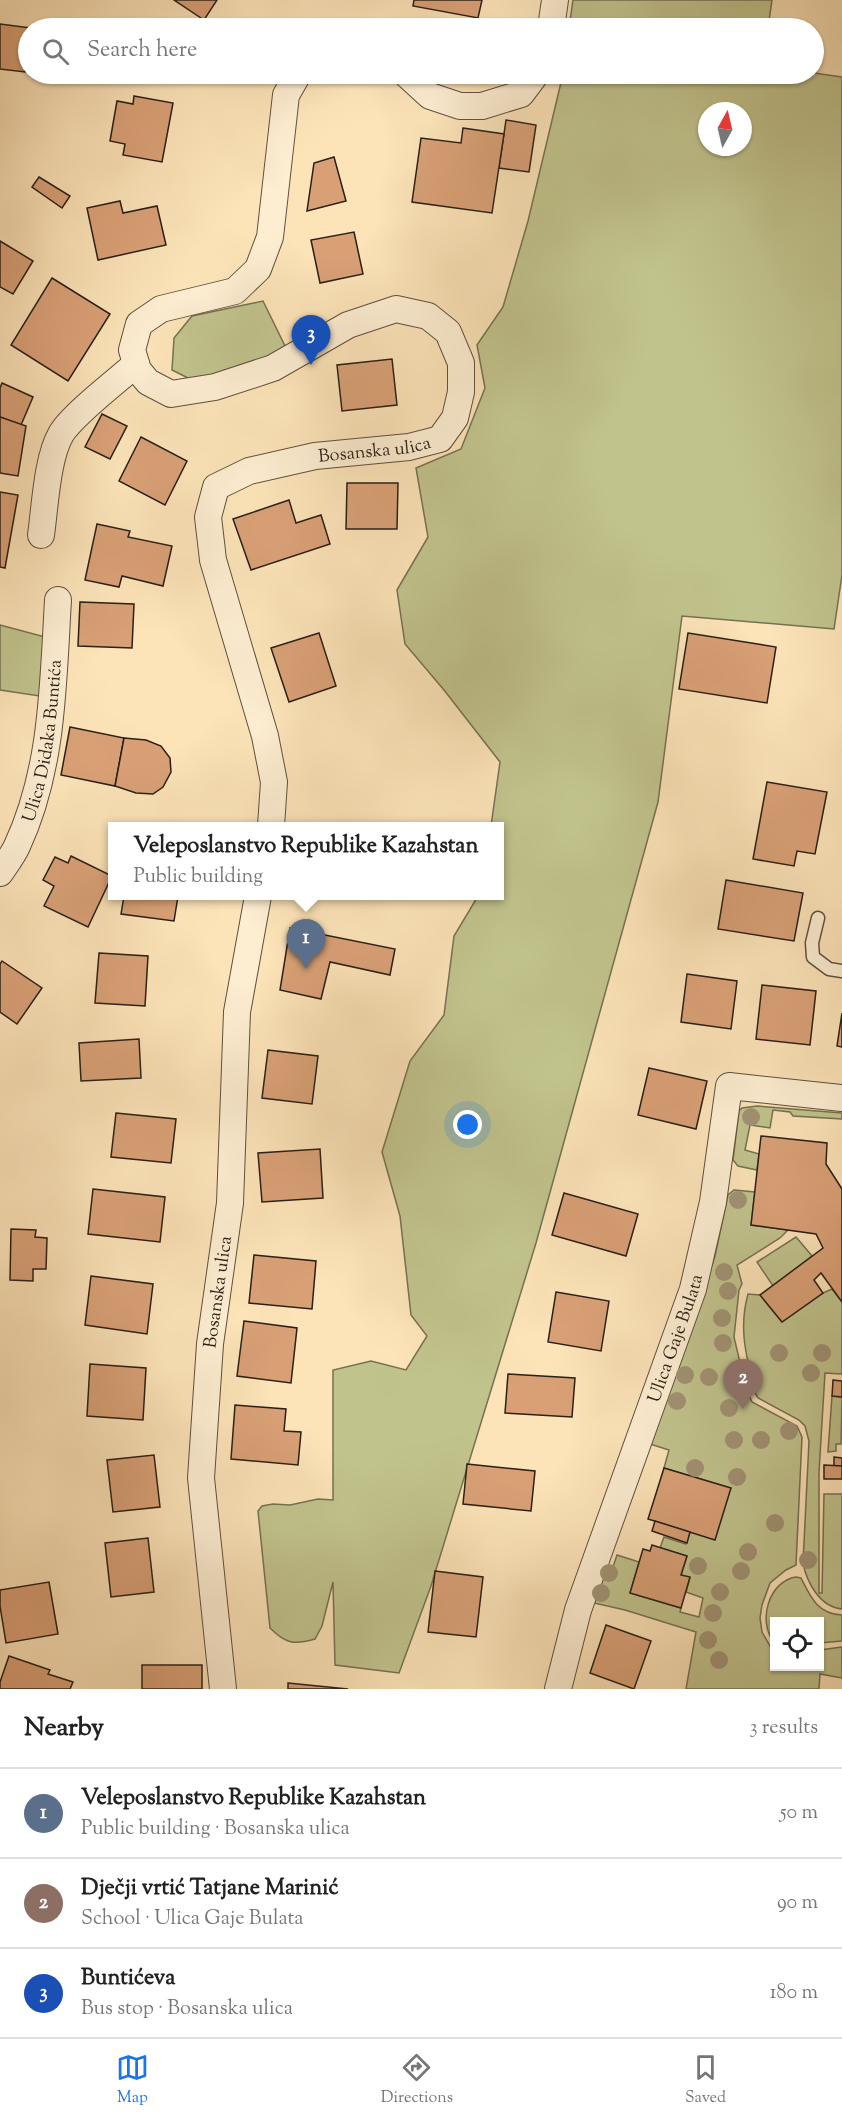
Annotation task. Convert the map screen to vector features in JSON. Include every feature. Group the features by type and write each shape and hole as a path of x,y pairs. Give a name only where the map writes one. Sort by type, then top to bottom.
{"street":[{"path":"552,18 555,0"},
{"path":"41,535 49,477 61,433 136,364 132,350 139,324 161,309 235,291 258,269 270,237 286,94 292,84"},
{"path":"417,84 430,96 460,106 482,106 521,93 528,84"},
{"name":"Bosanska ulica","path":"136,364 148,382 171,394 215,387 273,368 348,326 396,309 428,316 448,332 461,363 461,392 455,418 440,439 409,447 315,456 249,471 216,488 208,517 213,560 266,736 273,782 271,822"},
{"name":"Ulica Didaka Buntića","path":"0,873 17,847 38,789 50,730 58,600"},
{"name":"Bosanska ulica","path":"223,1689 201,1479 210,1344 230,1203 237,1012 257,900"},
{"name":"Ulica Gaje Bulata","path":"558,1689 578,1610 693,1289 713,1202 729,1086 842,1098"}],"lane":[{"path":"818,918 812,943 813,957 829,969 842,971"}],"green space":[{"path":"573,0 772,0 769,18 570,18"},
{"path":"824,74 842,77 842,575 834,629 682,616 658,802 536,1243 431,1586 399,1673 335,1665 333,1582 322,1626 315,1639 291,1642 270,1628 258,1511 262,1506 273,1504 290,1505 318,1499 333,1500 333,1370 371,1361 406,1370 427,1336 411,1315 400,1216 382,1152 410,1061 444,1015 454,936 476,900 504,900 504,822 492,822 500,762 405,644 397,590 428,537 416,468 461,449 485,388 477,345 503,307 528,221 561,84 824,84"},
{"path":"263,301 286,348 234,376 194,381 172,370 174,338 192,316"},
{"path":"0,625 49,638 46,697 0,690"},
{"path":"757,1106 842,1113 842,1119 793,1116 790,1112 773,1110 770,1128 750,1125 745,1150 759,1154 757,1170 738,1166 733,1160 739,1111 742,1108"},
{"path":"734,1190 755,1192 751,1225 788,1230 780,1238 737,1265 742,1284 739,1290 734,1337 746,1388 752,1402 797,1426 802,1437 796,1565 770,1583 760,1618 762,1632 770,1646 770,1671 824,1671 824,1649 842,1647 842,1678 820,1674 819,1689 686,1689 696,1632 594,1603 607,1569 612,1570 617,1555 639,1562 630,1593 681,1608 680,1612 699,1617 703,1598 686,1592 690,1578 681,1575 687,1556 660,1548 664,1537 686,1544 690,1532 731,1488 664,1468 669,1450 650,1444 715,1256 728,1195"},
{"path":"796,1237 812,1256 773,1286 757,1262"},
{"path":"832,1289 842,1302 842,1374 825,1373 819,1472 819,1593 822,1593 824,1494 842,1494 842,1609 827,1604 821,1599 811,1586 803,1563 809,1441 805,1426 799,1420 758,1398 749,1368 744,1332 748,1294 760,1295 782,1322"},
{"path":"832,1396 842,1397 841,1444 836,1444 836,1451 828,1452"},
{"path":"801,1578 816,1604 827,1612 842,1615 842,1641 824,1643 824,1617 770,1617 770,1635 766,1624 768,1603 779,1586 787,1580"}],"building":[{"path":"174,0 217,0 205,18 201,18"},
{"path":"414,0 482,0 478,18 413,6"},
{"path":"0,24 18,26 18,71 0,69"},
{"path":"134,96 173,103 162,162 123,155 125,144 110,141 117,101 133,104"},
{"path":"506,120 536,125 529,172 499,168"},
{"path":"463,128 504,134 492,213 412,202 421,138 461,143"},
{"path":"334,157 346,201 307,211 314,163"},
{"path":"39,177 70,196 62,208 32,187"},
{"path":"120,201 123,213 157,206 166,245 98,260 87,208"},
{"path":"354,232 363,274 320,283 311,240"},
{"path":"0,241 33,261 13,294 0,287"},
{"path":"52,278 110,314 68,381 11,345"},
{"path":"392,359 397,405 342,411 337,365"},
{"path":"2,383 33,397 21,425 0,417"},
{"path":"102,414 127,426 110,459 85,447"},
{"path":"0,417 26,426 18,476 0,473"},
{"path":"141,437 187,461 165,505 119,481"},
{"path":"347,483 398,483 397,529 346,529"},
{"path":"0,492 18,495 5,568 0,567"},
{"path":"289,500 296,523 321,515 330,544 251,570 233,519"},
{"path":"97,524 130,531 128,537 172,546 163,586 122,576 119,587 85,580"},
{"path":"80,602 134,604 132,648 78,646"},
{"path":"319,633 336,686 289,702 271,648"},
{"path":"688,633 776,647 767,703 679,689"},
{"path":"70,727 124,738 115,786 61,775"},
{"path":"124,738 146,740 161,746 170,758 171,772 163,787 153,794 136,793 115,786"},
{"path":"767,782 827,792 815,854 797,851 794,866 753,859"},
{"path":"71,856 108,874 108,884 88,927 44,906 54,886 43,880 55,857 68,863"},
{"path":"726,880 803,893 794,941 718,929"},
{"path":"123,900 177,900 174,921 121,914"},
{"path":"290,928 395,949 390,975 330,962 321,999 280,990"},
{"path":"99,953 148,956 145,1006 95,1003"},
{"path":"2,961 42,988 17,1024 0,1012 0,964"},
{"path":"687,974 737,981 731,1029 681,1022"},
{"path":"762,985 816,991 810,1045 756,1039"},
{"path":"842,1013 842,1047 837,1046"},
{"path":"139,1039 141,1078 81,1081 79,1043"},
{"path":"268,1050 318,1056 312,1104 262,1098"},
{"path":"649,1068 707,1081 696,1129 638,1115"},
{"path":"116,1113 176,1119 171,1163 111,1157"},
{"path":"761,1136 827,1143 826,1164 842,1189 842,1302 821,1273 814,1280 823,1293 782,1322 760,1295 823,1248 816,1234 751,1225"},
{"path":"320,1149 323,1198 262,1202 258,1153"},
{"path":"93,1189 165,1197 160,1242 88,1234"},
{"path":"564,1193 638,1214 626,1256 552,1235"},
{"path":"11,1229 36,1230 35,1237 47,1238 46,1269 33,1269 33,1281 10,1280"},
{"path":"254,1255 316,1261 312,1309 249,1303"},
{"path":"91,1276 153,1284 147,1334 85,1325"},
{"path":"556,1292 609,1301 601,1351 548,1342"},
{"path":"244,1321 297,1328 291,1383 237,1376"},
{"path":"90,1364 146,1368 143,1420 87,1416"},
{"path":"508,1374 575,1378 572,1417 505,1413"},
{"path":"833,1380 842,1381 842,1397 832,1396"},
{"path":"235,1405 286,1409 284,1431 301,1432 298,1465 231,1459"},
{"path":"154,1455 160,1507 113,1512 107,1460"},
{"path":"834,1457 842,1458 842,1466 834,1466"},
{"path":"467,1464 535,1471 531,1511 463,1504"},
{"path":"824,1465 842,1466 842,1479 824,1479"},
{"path":"664,1468 731,1488 715,1540 648,1519"},
{"path":"655,1521 690,1532 687,1543 652,1531"},
{"path":"148,1538 154,1592 111,1597 105,1543"},
{"path":"652,1545 687,1556 681,1575 690,1577 681,1608 630,1593 643,1549 650,1551"},
{"path":"435,1571 483,1577 476,1637 428,1632"},
{"path":"49,1582 58,1634 6,1643 0,1590"},
{"path":"606,1625 651,1641 634,1689 590,1673"},
{"path":"9,1656 50,1670 48,1674 73,1682 70,1689 0,1689 0,1682"},
{"path":"142,1665 202,1665 202,1689 142,1689"},
{"path":"288,1683 348,1689 288,1689"}],"place":[{"name":"Buntićeva","path":"311,365"},
{"name":"Veleposlanstvo Republike Kazahstan","path":"306,969"},
{"name":"Dječji vrtić Tatjane Marinić","path":"743,1409"}]}
